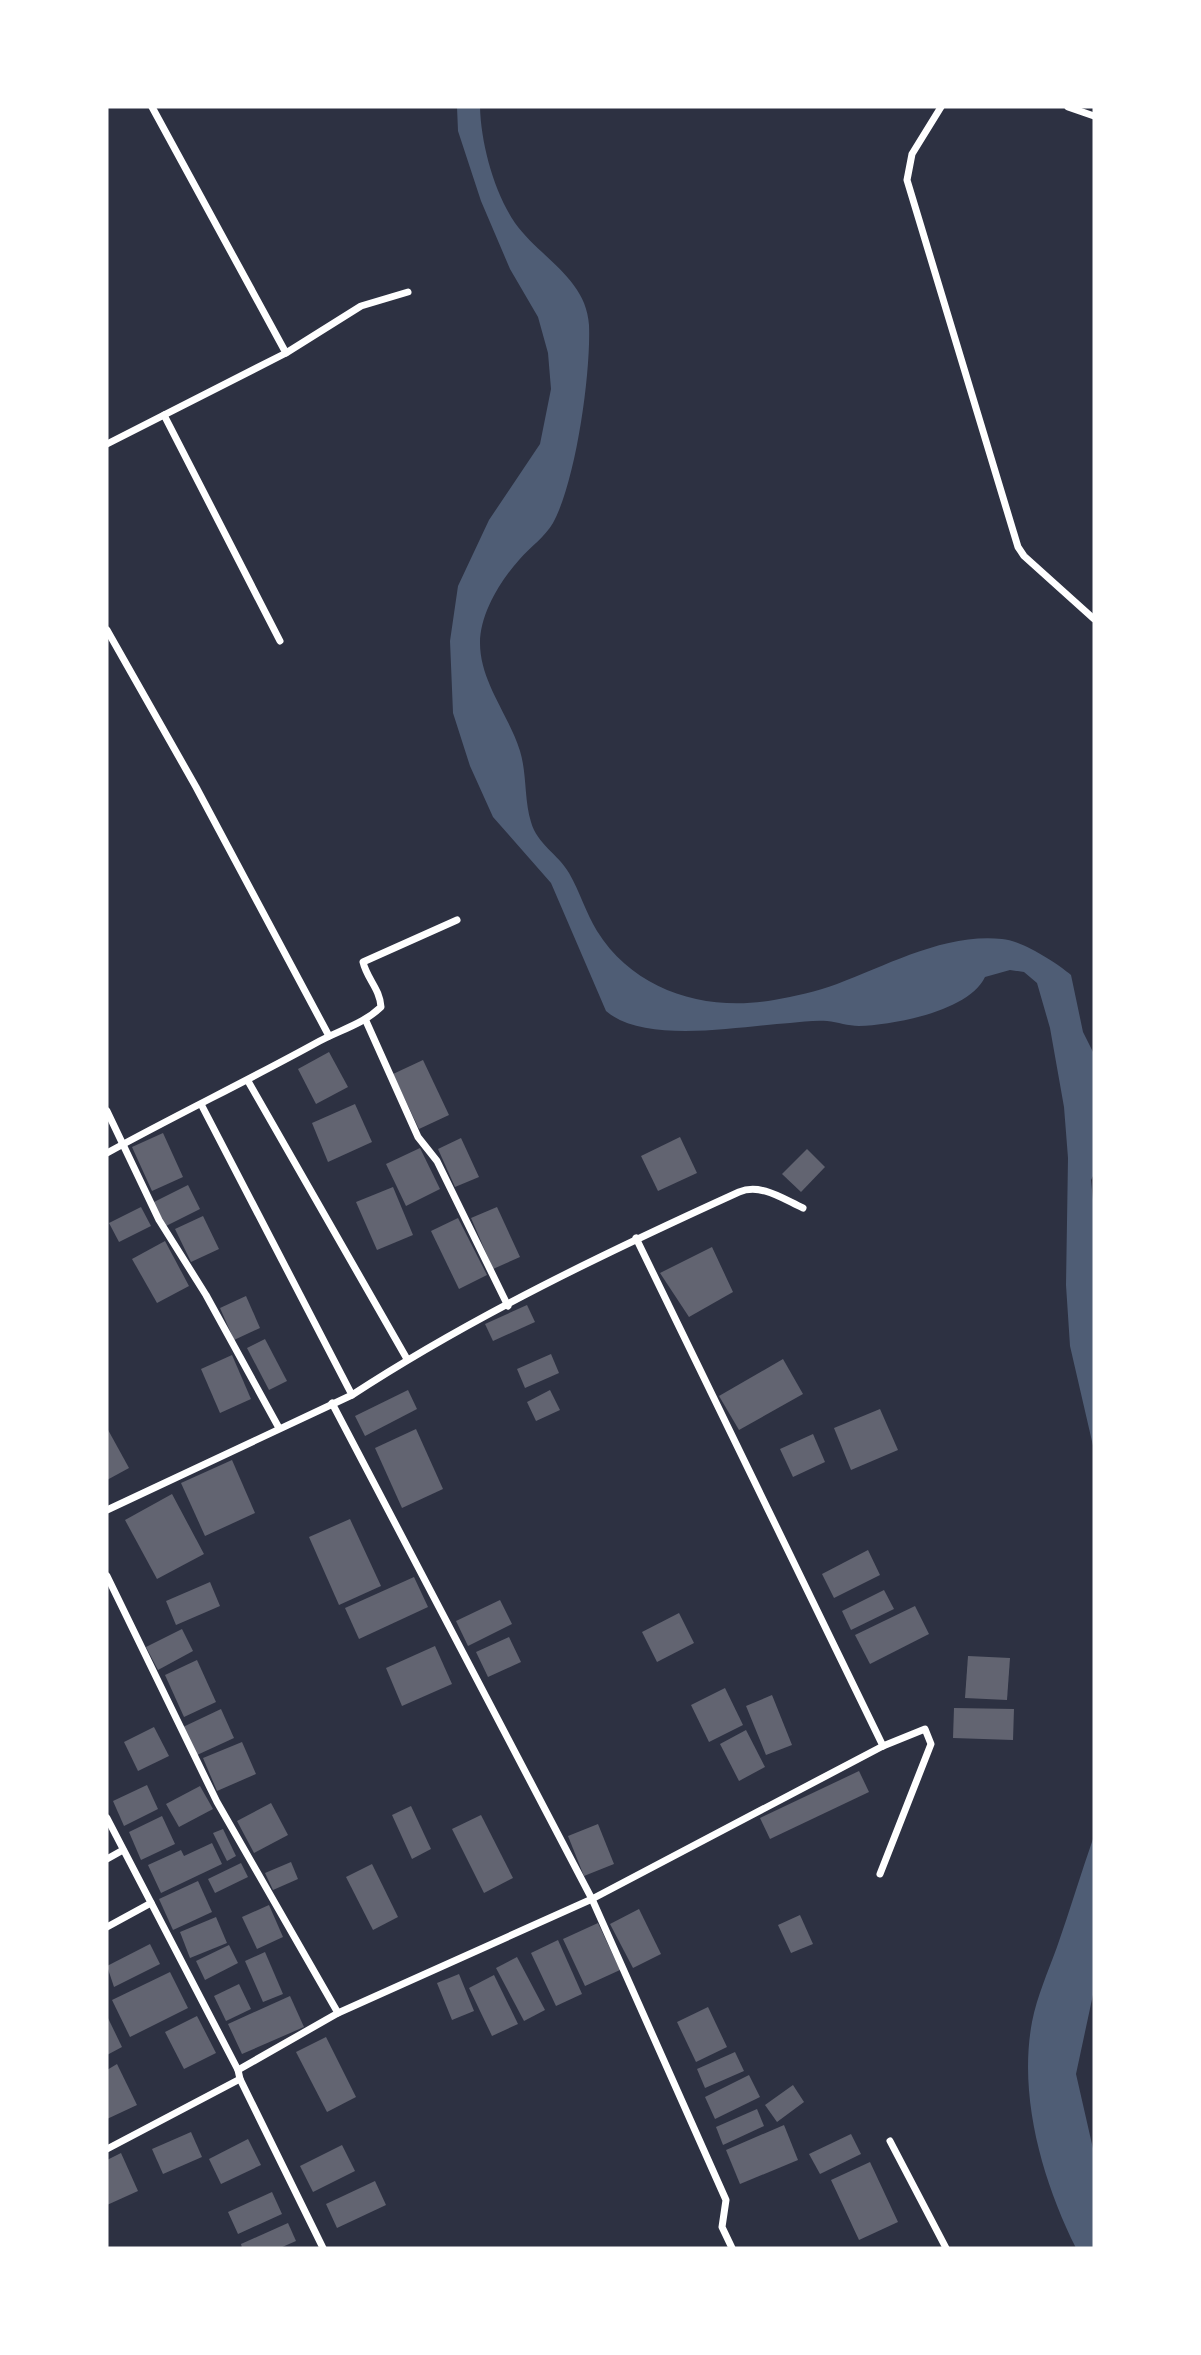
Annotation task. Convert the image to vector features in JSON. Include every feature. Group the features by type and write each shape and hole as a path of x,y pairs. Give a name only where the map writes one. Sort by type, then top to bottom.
{"street":[{"path":"152,107 286,353"},
{"path":"941,107 912,154 907,180 1018,547 1024,556 1094,619"},
{"path":"1068,107 1094,116"},
{"path":"107,444 286,353 361,306 408,292"},
{"path":"164,415 280,641"},
{"path":"107,630 196,787 329,1036"},
{"path":"107,1153 202,1106 329,1036 366,1021 381,1007 380,992 372,984 363,962 457,920"},
{"path":"366,1021 418,1137 437,1161 508,1306"},
{"path":"248,1081 407,1359"},
{"path":"202,1106 352,1395"},
{"path":"107,1111 159,1220 206,1295 279,1428"},
{"path":"107,1510 352,1395 407,1359 636,1238 750,1187 803,1208"},
{"path":"636,1238 883,1746"},
{"path":"332,1403 592,1899 726,2200 722,2227 732,2248"},
{"path":"107,1576 217,1802 338,2013"},
{"path":"107,2149 239,2075 338,2013 592,1899 922,1728 929,1731 931,1738 880,1874"},
{"path":"107,1818 239,2075 323,2248"},
{"path":"107,1859 123,1850"},
{"path":"107,1927 151,1903"},
{"path":"890,2141 946,2248"}],"water":[{"path":"457,107 480,107 490,167 508,211 525,236 571,281 580,294 589,325 585,398 575,455 561,504 550,528 519,560 498,588 487,610 481,632 481,657 485,671 520,751 534,830 569,873 593,924 613,952 631,969 652,983 699,1000 749,1003 798,995 829,987 917,952 981,938 1019,943 1071,975 1083,1032 1094,1054 1094,1174 1091,1180 1094,1210 1094,1450 1070,1346 1066,1285 1068,1158 1064,1107 1050,1028 1037,983 1024,972 1010,970 985,977 976,989 947,1007 910,1019 874,1025 855,1026 818,1021 694,1031 644,1028 623,1021 606,1011 551,883 493,817 470,766 453,713 450,641 458,586 489,520 540,444 551,389 548,353 538,317 510,269 481,201 458,131"},
{"path":"1094,1836 1094,1990 1076,2074 1094,2153 1094,2248 1076,2248 1053,2195 1036,2138 1028,2080 1029,2051 1037,2003"}],"building":[{"path":"329,1052 348,1087 316,1104 298,1069"},
{"path":"423,1060 449,1115 419,1129 393,1074"},
{"path":"355,1104 372,1142 328,1162 312,1123"},
{"path":"163,1133 183,1177 152,1191 132,1147"},
{"path":"680,1137 697,1173 658,1191 641,1156"},
{"path":"461,1138 479,1177 455,1187 438,1149"},
{"path":"420,1148 440,1189 406,1206 386,1164"},
{"path":"807,1149 825,1167 801,1192 782,1174"},
{"path":"188,1185 200,1209 164,1227 152,1203"},
{"path":"393,1187 413,1235 377,1250 356,1202"},
{"path":"141,1207 151,1226 119,1242 109,1223"},
{"path":"497,1207 520,1257 493,1269 471,1218"},
{"path":"203,1216 219,1249 191,1262 175,1229"},
{"path":"458,1218 487,1275 459,1289 431,1231"},
{"path":"165,1241 189,1286 157,1303 132,1259"},
{"path":"712,1247 733,1292 689,1317 660,1273"},
{"path":"246,1296 260,1328 234,1340 220,1308"},
{"path":"527,1305 535,1322 493,1341 485,1324"},
{"path":"265,1339 287,1381 269,1390 247,1348"},
{"path":"551,1354 559,1373 525,1388 517,1369"},
{"path":"232,1355 251,1399 220,1413 201,1369"},
{"path":"783,1359 803,1394 739,1430 719,1396"},
{"path":"408,1390 417,1409 365,1436 355,1416"},
{"path":"550,1390 560,1410 536,1421 527,1402"},
{"path":"880,1409 898,1450 851,1470 834,1428"},
{"path":"107,1428 129,1468 107,1480"},
{"path":"416,1429 443,1489 402,1508 375,1448"},
{"path":"813,1434 825,1462 793,1477 780,1449"},
{"path":"232,1460 255,1513 205,1536 181,1483"},
{"path":"172,1494 204,1554 157,1579 125,1520"},
{"path":"350,1519 381,1586 339,1605 309,1537"},
{"path":"868,1550 880,1575 834,1598 822,1574"},
{"path":"414,1577 428,1607 359,1639 345,1608"},
{"path":"210,1582 220,1606 176,1625 166,1601"},
{"path":"884,1590 894,1609 851,1630 842,1611"},
{"path":"500,1600 512,1624 468,1646 456,1621"},
{"path":"915,1606 929,1634 870,1664 855,1635"},
{"path":"679,1613 694,1643 657,1662 642,1632"},
{"path":"182,1629 193,1651 158,1670 146,1647"},
{"path":"509,1637 521,1662 488,1677 476,1652"},
{"path":"435,1646 452,1684 402,1706 386,1668"},
{"path":"968,1656 1010,1658 1007,1700 965,1698"},
{"path":"197,1660 216,1702 184,1717 165,1675"},
{"path":"725,1688 743,1725 709,1742 691,1705"},
{"path":"772,1695 792,1745 766,1755 746,1706"},
{"path":"954,1708 1014,1709 1013,1740 953,1738"},
{"path":"221,1709 234,1738 197,1755 183,1727"},
{"path":"154,1727 169,1756 138,1771 124,1742"},
{"path":"746,1730 765,1767 739,1781 720,1744"},
{"path":"242,1742 256,1774 217,1791 203,1758"},
{"path":"859,1771 869,1792 770,1839 760,1818"},
{"path":"147,1785 158,1809 124,1826 113,1801"},
{"path":"200,1786 213,1809 179,1827 166,1804"},
{"path":"271,1803 288,1835 254,1853 237,1821"},
{"path":"411,1806 431,1849 412,1859 392,1815"},
{"path":"481,1815 513,1878 484,1893 452,1829"},
{"path":"162,1816 175,1844 141,1860 129,1832"},
{"path":"598,1824 614,1864 584,1876 568,1836"},
{"path":"223,1829 236,1856 227,1861 213,1833"},
{"path":"212,1843 222,1864 161,1893 148,1865 181,1850 184,1856"},
{"path":"291,1862 298,1879 273,1890 265,1873"},
{"path":"241,1863 248,1877 215,1893 208,1879"},
{"path":"372,1864 398,1917 373,1930 346,1877"},
{"path":"198,1881 212,1912 173,1930 159,1899"},
{"path":"269,1905 283,1937 257,1949 242,1917"},
{"path":"639,1909 661,1954 633,1968 610,1924"},
{"path":"800,1915 813,1944 791,1953 778,1925"},
{"path":"216,1917 227,1943 190,1958 180,1932"},
{"path":"598,1923 620,1970 585,1986 563,1939"},
{"path":"558,1940 582,1994 556,2006 531,1953"},
{"path":"150,1944 160,1964 114,1987 107,1966"},
{"path":"229,1945 238,1963 205,1980 196,1961"},
{"path":"265,1952 283,1994 263,2002 245,1961"},
{"path":"517,1957 545,2010 524,2021 496,1968"},
{"path":"170,1972 188,2008 130,2037 112,2000"},
{"path":"459,1974 474,2011 452,2020 437,1983"},
{"path":"494,1975 518,2024 492,2036 469,1988"},
{"path":"239,1984 251,2009 226,2021 214,1996"},
{"path":"290,1996 304,2027 242,2054 228,2024"},
{"path":"708,2007 727,2047 696,2062 677,2022"},
{"path":"107,2016 122,2047 107,2055"},
{"path":"197,2016 216,2053 184,2069 165,2032"},
{"path":"326,2037 356,2097 327,2112 296,2052"},
{"path":"735,2052 744,2071 705,2088 697,2069"},
{"path":"117,2064 137,2105 107,2119 107,2070"},
{"path":"749,2075 760,2097 715,2119 705,2097"},
{"path":"793,2085 804,2102 777,2122 765,2105"},
{"path":"757,2109 764,2126 723,2145 716,2127"},
{"path":"784,2125 798,2160 740,2184 726,2150"},
{"path":"191,2132 202,2157 163,2174 152,2149"},
{"path":"851,2134 861,2154 820,2174 809,2154"},
{"path":"248,2139 261,2165 221,2184 209,2159"},
{"path":"342,2145 355,2171 313,2192 300,2166"},
{"path":"121,2153 138,2191 107,2205 107,2160"},
{"path":"870,2162 898,2222 859,2240 831,2180"},
{"path":"375,2181 386,2205 337,2228 326,2204"},
{"path":"272,2192 282,2214 238,2234 228,2212"},
{"path":"288,2223 296,2241 280,2248 242,2248 241,2244"}]}
